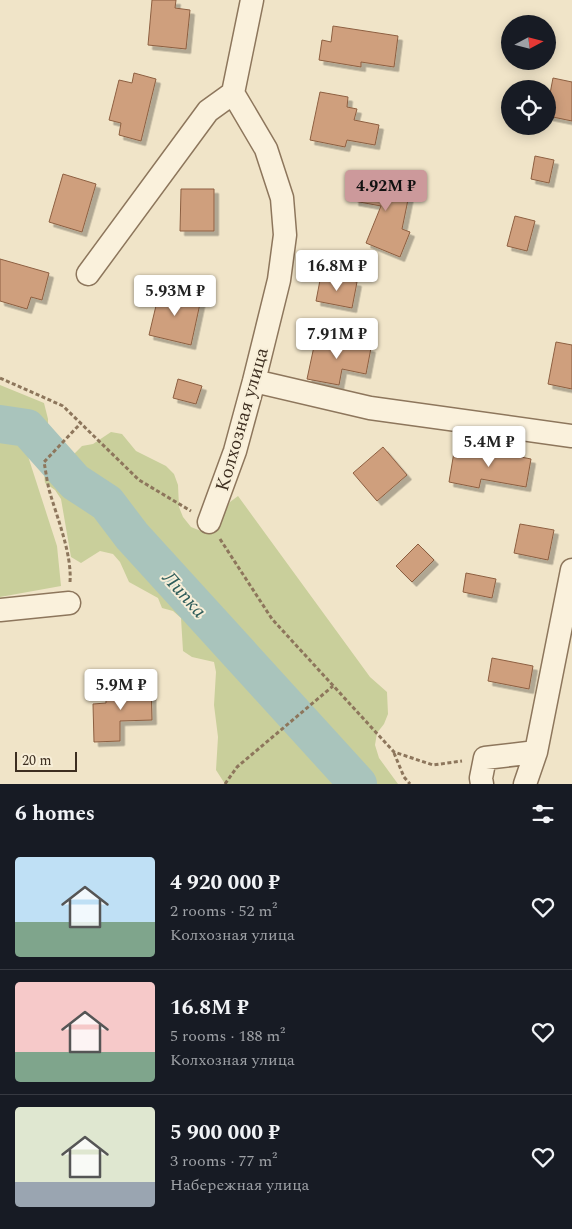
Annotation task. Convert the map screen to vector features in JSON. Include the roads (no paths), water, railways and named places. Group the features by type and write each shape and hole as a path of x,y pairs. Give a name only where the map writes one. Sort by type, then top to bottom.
{"street":[{"path":"88,274 208,111 233,93 252,0"},
{"name":"Колхозная улица","path":"209,522 235,451 254,381 279,280 286,234 282,198 266,149 233,93"},
{"path":"254,381 370,408 572,436"},
{"path":"525,784 536,752 572,570"},
{"path":"0,610 69,603"},
{"path":"482,784 481,778 485,758 536,752"}],"waterway":[{"name":"Липка","path":"0,424 27,428 75,482 107,503 132,536 358,784"}]}
